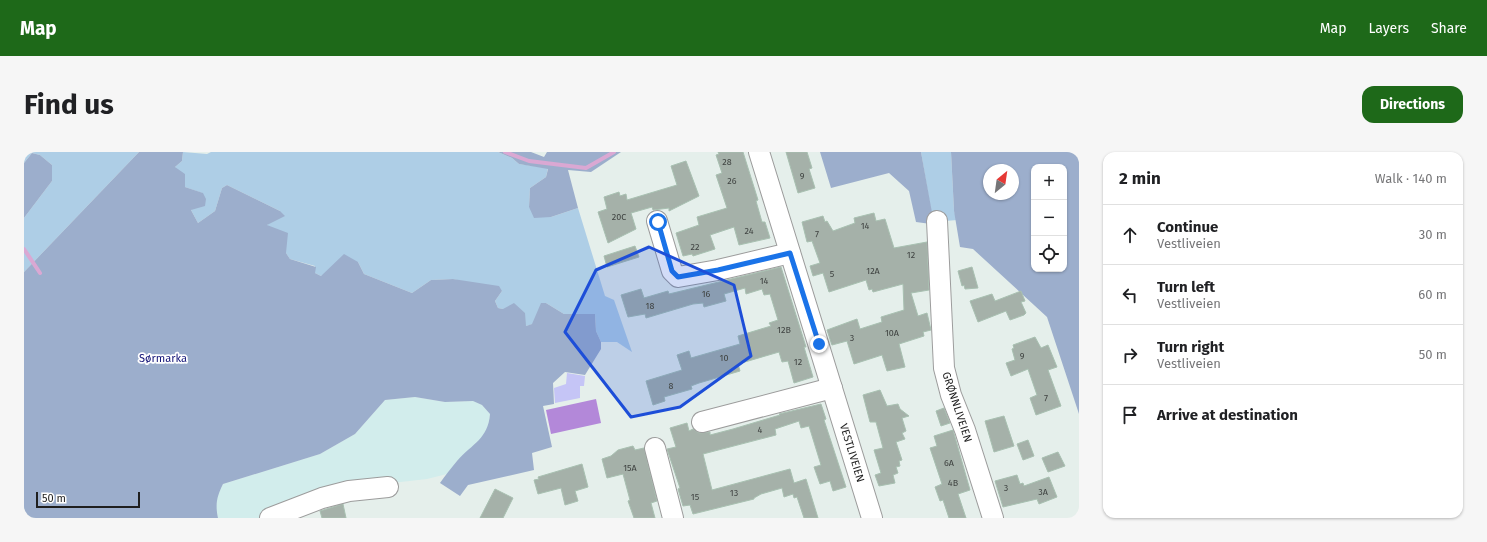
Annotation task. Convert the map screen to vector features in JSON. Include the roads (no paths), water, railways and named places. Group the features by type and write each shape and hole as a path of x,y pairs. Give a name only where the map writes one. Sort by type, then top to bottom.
{"street":[{"name":"VESTLIVEIEN","path":"759,152 872,518"},
{"path":"657,221 672,271 678,277 718,270 790,253"},
{"name":"GRØNNLIVEIEN","path":"937,221 944,368 951,395 965,430 993,518"},
{"path":"702,422 832,388"},
{"path":"655,448 673,518"},
{"path":"270,518 322,498 349,491 388,487"}],"waterway":[{"path":"505,152 529,161 586,168 614,152"},
{"path":"24,249 40,273"}],"park label":[{"name":"Sørmarka","path":"163,358"}]}
